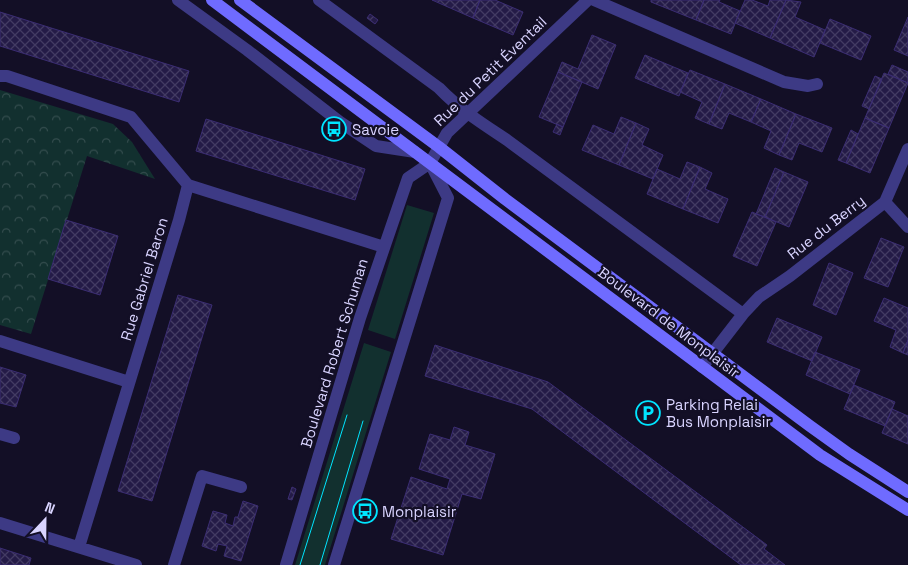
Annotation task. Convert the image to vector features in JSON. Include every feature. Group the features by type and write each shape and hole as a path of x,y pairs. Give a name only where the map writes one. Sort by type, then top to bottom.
{"main road":[{"name":"Boulevard de Monplaisir","path":"212,0 820,455 908,510"},
{"name":"Boulevard de Monplaisir","path":"240,0 849,454 908,492"}],"street":[{"name":"Boulevard de Monplaisir","path":"178,0 247,50 340,122 376,146 415,152"},
{"name":"Rue du Petit Éventail","path":"439,147 447,134 468,113 588,0"},
{"path":"594,0 784,82 808,86 817,84"},
{"path":"326,2 439,88 451,101 515,145 743,314"},
{"path":"0,76 7,76 131,117 188,185 384,247"},
{"name":"Boulevard Robert Schuman","path":"286,565 360,318 408,178 430,163 439,147"},
{"name":"Rue du Berry","path":"743,314 760,297 885,202 908,149"},
{"path":"334,565 448,198 430,163"},
{"name":"Rue Gabriel Baron","path":"78,547 182,212 188,185"},
{"path":"885,202 908,227"},
{"name":"Boulevard de Monplaisir","path":"712,353 743,314"},
{"path":"0,341 128,382"},
{"path":"702,367 712,353"},
{"path":"0,434 14,438"},
{"path":"174,565 202,476 241,487"},
{"path":"0,523 136,565"}],"green space":[{"path":"0,90 113,124 132,142 155,179 87,156 31,334 0,325"},
{"path":"407,205 434,213 395,339 368,330"},
{"path":"364,343 391,352 325,565 295,565"}],"building":[{"path":"432,0 480,0 473,18"},
{"path":"480,0 495,0 523,12 513,35 473,18"},
{"path":"651,0 704,0 696,20 651,2"},
{"path":"704,0 720,0 719,2 740,11 731,34 696,20"},
{"path":"745,0 752,0 768,6 770,0 786,0 770,38 735,23"},
{"path":"786,0 801,2 795,17 825,30 814,57 770,38"},
{"path":"0,12 189,71 179,102 0,46"},
{"path":"370,14 378,20 375,24 367,18"},
{"path":"908,17 908,56 894,50"},
{"path":"830,19 871,36 861,60 820,43"},
{"path":"592,35 616,45 598,89 558,72 562,62 578,69"},
{"path":"645,55 688,73 679,96 635,78"},
{"path":"892,65 908,72 908,83 888,74"},
{"path":"690,70 725,84 709,124 695,118 702,102 680,92"},
{"path":"558,72 582,82 563,127 539,117"},
{"path":"884,73 908,83 889,128 865,118"},
{"path":"875,76 882,79 869,109 862,106"},
{"path":"725,84 761,99 751,122 729,113 722,129 709,124"},
{"path":"761,99 796,114 779,155 764,148 771,131 751,122"},
{"path":"796,114 832,128 822,152 799,143 792,160 779,155"},
{"path":"621,117 636,123 619,165 582,150 593,125 614,134"},
{"path":"865,118 889,128 870,173 846,163"},
{"path":"206,119 365,169 355,200 196,151"},
{"path":"636,123 649,129 642,145 663,155 653,179 619,165"},
{"path":"557,124 563,127 560,135 553,132"},
{"path":"851,130 858,134 846,163 838,160"},
{"path":"687,162 700,167 683,209 647,194 657,169 680,179"},
{"path":"700,167 712,173 705,189 728,199 718,223 683,209"},
{"path":"775,168 784,172 765,217 756,214"},
{"path":"784,172 808,182 789,227 765,217"},
{"path":"752,212 776,222 757,266 733,256"},
{"path":"66,220 118,236 100,295 48,279"},
{"path":"881,238 904,247 888,287 864,278"},
{"path":"829,263 853,273 836,315 813,305"},
{"path":"178,295 212,305 152,501 118,491"},
{"path":"884,298 908,308 908,340 903,353 890,347 896,330 874,321"},
{"path":"777,318 822,337 812,361 767,342"},
{"path":"908,340 908,355 903,353"},
{"path":"435,345 548,382 767,545 764,549 785,565 741,565 532,409 425,376"},
{"path":"815,352 860,370 850,394 806,375"},
{"path":"0,367 26,375 16,407 0,403"},
{"path":"854,385 895,402 885,426 844,409"},
{"path":"892,409 908,416 908,444 882,433"},
{"path":"454,427 469,432 465,445 495,454 481,499 462,494 443,555 391,539 411,477 447,489 450,479 419,469 430,434 450,440"},
{"path":"292,487 296,489 292,500 288,499"},
{"path":"243,501 258,506 241,561 224,556 227,546 218,544 216,551 202,546 213,511 227,515 225,523 233,526"},
{"path":"0,548 31,558 29,565 0,565"}],"tram line":[{"path":"300,565 347,415"},
{"path":"320,565 363,421"}],"place":[{"name":"Savoie","path":"334,129"},
{"name":"Parking Relai Bus Monplaisir","path":"648,413"},
{"name":"Monplaisir","path":"365,511"}]}
